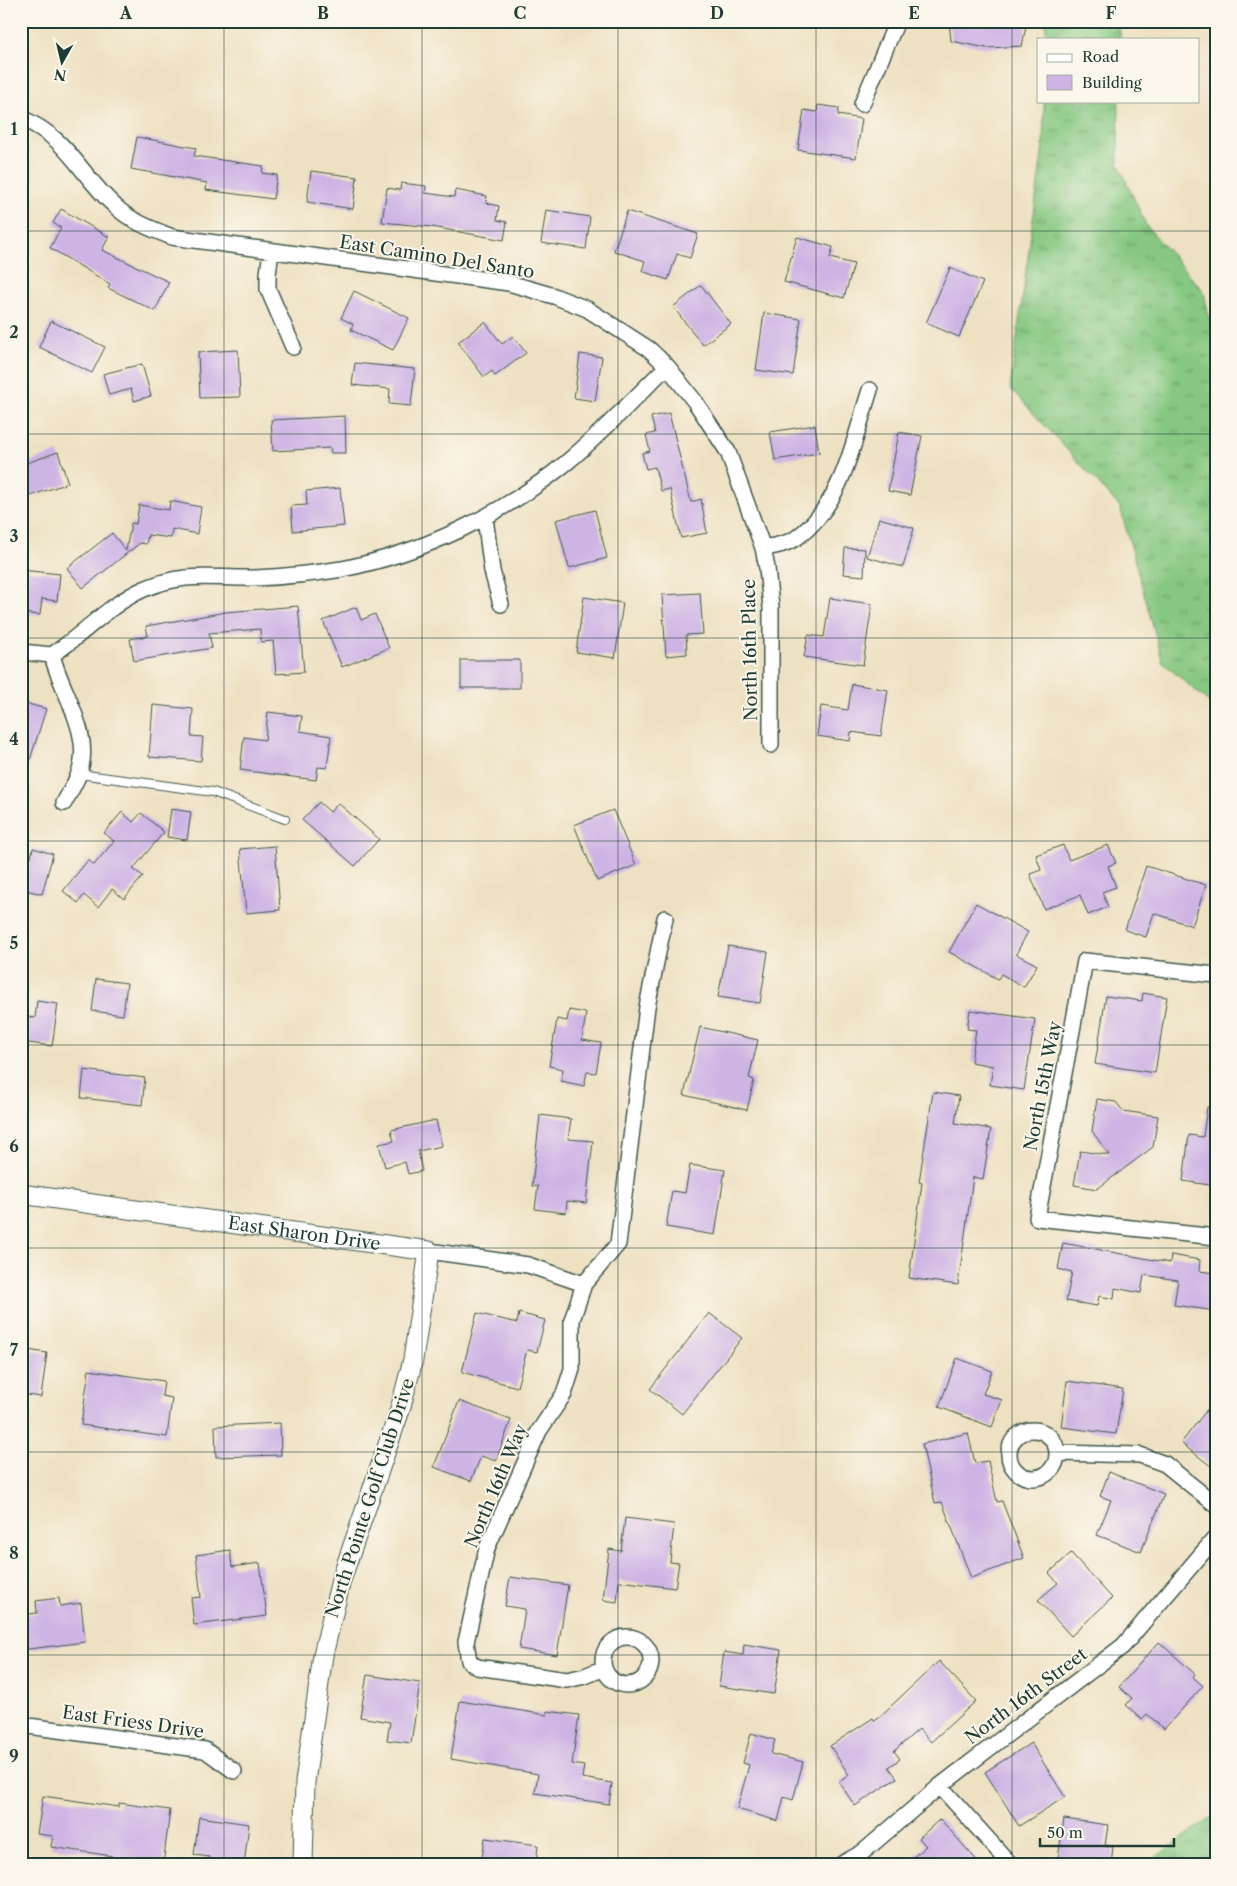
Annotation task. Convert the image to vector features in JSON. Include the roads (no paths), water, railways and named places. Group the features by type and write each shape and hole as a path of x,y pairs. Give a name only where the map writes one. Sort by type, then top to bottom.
{"street":[{"path":"862,104 897,21"},
{"name":"East Camino Del Santo","path":"21,118 40,126 64,145 115,206 142,224 172,237 509,283 554,296 587,309 622,329 667,366 696,403 728,452 763,548"},
{"path":"271,251 268,289 293,347"},
{"path":"21,652 52,655 69,644 115,604 166,580 193,576 255,578 341,569 387,557 439,538 485,518 540,484 567,462 667,366"},
{"path":"763,548 777,546 798,538 812,524 826,504 841,480 870,390"},
{"path":"485,518 492,571 501,604"},
{"name":"North 16th Place","path":"763,548 771,607 771,745"},
{"path":"52,655 57,673 77,714 82,746 79,774 64,803"},
{"path":"584,1284 618,1244 647,1007 665,918"},
{"name":"North 15th Way","path":"1216,975 1086,961 1037,1218 1216,1237"},
{"name":"East Sharon Drive","path":"21,1194 528,1265 584,1284"},
{"name":"North Pointe Golf Club Drive","path":"303,1865 305,1782 325,1645 341,1580 400,1410 413,1360 429,1250"},
{"name":"North 16th Way","path":"584,1284 572,1320 572,1369 567,1385 564,1394 539,1431 487,1548 466,1642 469,1661 477,1667 567,1680 585,1676 604,1668"},
{"path":"1057,1452 1140,1454 1165,1464 1216,1505"},
{"name":"North 16th Street","path":"840,1865 863,1852 940,1786 1123,1646 1216,1537"},
{"name":"East Friess Drive","path":"21,1725 206,1750 234,1771"},
{"path":"940,1786 1010,1865"}],"lane":[{"path":"79,774 213,792 285,819"}]}
